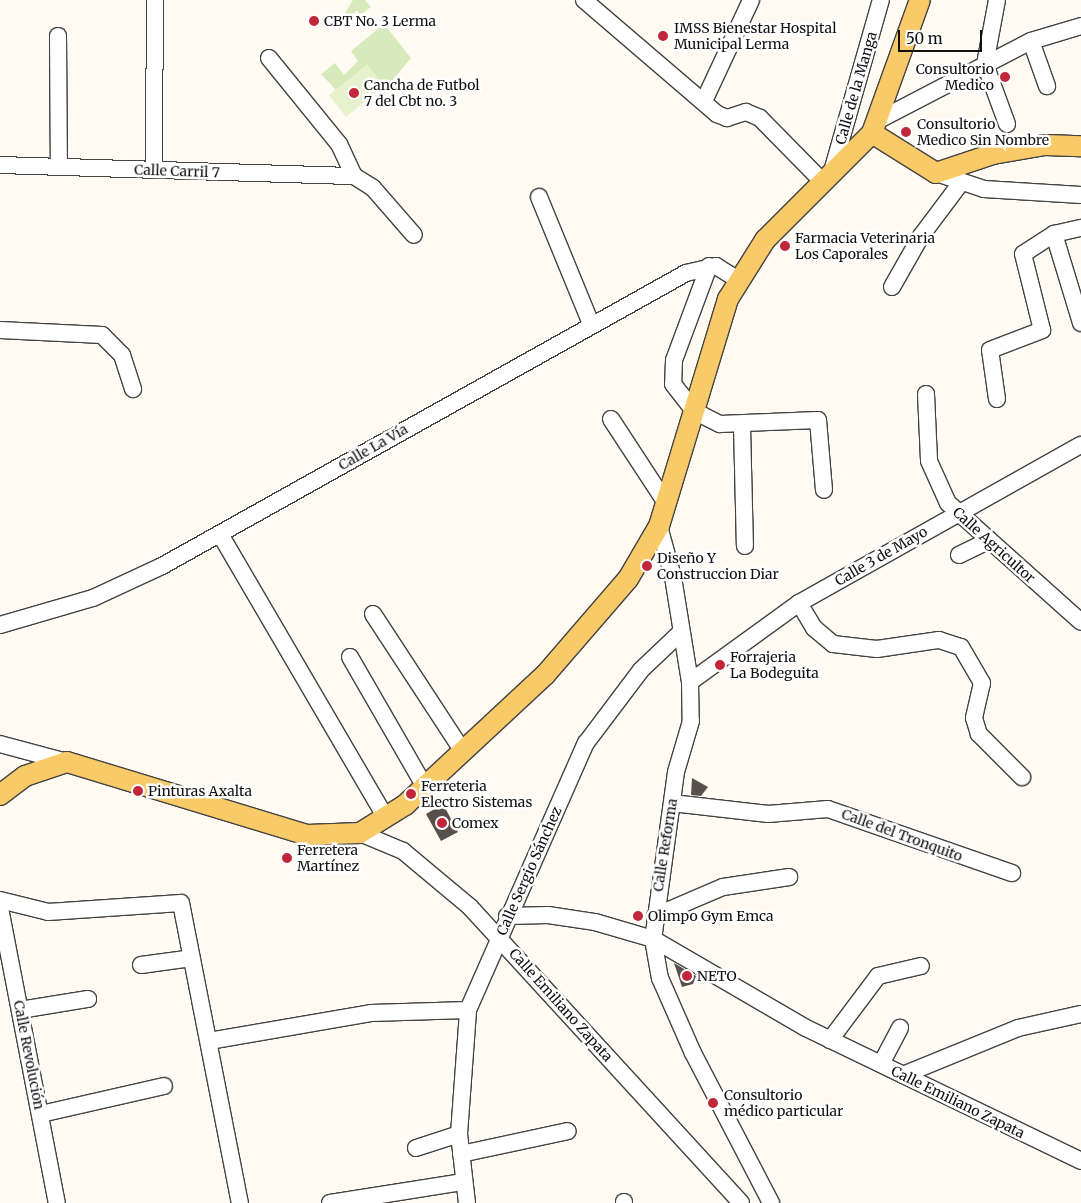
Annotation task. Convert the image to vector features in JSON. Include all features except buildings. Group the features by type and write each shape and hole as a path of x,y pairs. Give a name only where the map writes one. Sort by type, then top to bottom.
{"main road":[{"path":"0,795 25,776 67,762 286,830 314,835 360,833 386,818 425,787 464,753 582,636 628,579 659,526 719,322 738,280 765,240 876,127 917,4"},
{"path":"876,127 936,173 992,154 1045,145 1081,146"}],"street":[{"path":"154,169 155,0"},
{"path":"584,0 704,101 727,118 746,112 760,118 827,179"},
{"path":"704,101 751,0"},
{"name":"Calle de la Manga","path":"827,179 882,0"},
{"path":"997,0 985,64 1007,124"},
{"path":"876,127 985,64 1030,41 1081,26"},
{"path":"58,36 59,168"},
{"path":"1030,41 1047,86"},
{"path":"269,58 339,144 354,176 373,188 414,235"},
{"name":"Calle Carril 7","path":"0,165 354,176"},
{"path":"936,173 960,184 1081,195"},
{"path":"892,287 921,236 960,184"},
{"path":"539,197 591,324"},
{"path":"997,399 990,350 1042,330 1023,254 1054,234 1081,228"},
{"path":"1054,234 1081,323"},
{"path":"738,280 709,266 671,375 678,394 694,411 720,424 742,426 818,420 824,490"},
{"name":"Calle La Vía","path":"0,625 93,598 220,534 591,324 709,266"},
{"path":"0,330 102,335 122,355 133,389"},
{"name":"Calle Agricultor","path":"926,394 929,461 938,489 957,513 1081,622"},
{"path":"611,419 666,503"},
{"path":"742,426 745,546"},
{"name":"Calle 3 de Mayo","path":"690,682 799,603 1081,445"},
{"name":"Calle Reforma","path":"659,526 690,682 691,721 672,803 652,939 660,978 693,1053 771,1203"},
{"path":"220,534 386,818"},
{"path":"959,555 988,541"},
{"path":"799,603 814,628 833,644 877,649 939,640 961,647 982,682 974,718 979,734 1022,777"},
{"path":"374,614 464,753"},
{"name":"Calle Sergio Sánchez","path":"467,1203 458,1134 468,1010 500,937 507,916 550,830 586,743 625,689 681,632"},
{"path":"350,657 425,787"},
{"path":"0,744 67,762"},
{"name":"Calle del Tronquito","path":"672,803 768,814 828,809 1012,873"},
{"name":"Calle Emiliano Zapata","path":"360,833 403,851 425,867 500,937 742,1203"},
{"path":"655,916 723,887 789,877"},
{"path":"0,900 48,912 179,901 240,1203"},
{"name":"Calle Revolución","path":"0,908 57,1203"},
{"name":"Calle Emiliano Zapata","path":"507,916 548,915 595,922 652,939 830,1040 1081,1161"},
{"path":"141,965 192,958"},
{"path":"830,1040 878,976 921,966"},
{"path":"20,1010 88,999"},
{"path":"208,1041 371,1013 468,1010"},
{"path":"903,1075 1018,1028 1081,1014"},
{"path":"881,1064 900,1028"},
{"path":"41,1114 164,1086"},
{"path":"461,1154 568,1131"},
{"path":"416,1148 458,1134"},
{"path":"330,1203 463,1182"}],"green space":[{"path":"353,0 365,0 371,7 348,24 342,18"},
{"path":"384,24 411,58 386,88 367,65 336,90 321,74 335,63 344,75 358,61 351,51"},
{"name":"Cancha de Futbol 7 del Cbt no. 3","path":"367,65 384,86 346,117 329,95"}],"place":[{"name":"CBT No. 3 Lerma","path":"314,21"},
{"name":"IMSS Bienestar Hospital Municipal Lerma","path":"663,36"},
{"name":"Consultorio Medico","path":"1005,77"},
{"name":"Cancha de Futbol 7 del Cbt no. 3","path":"354,93"},
{"name":"Consultorio Medico Sin Nombre","path":"906,132"},
{"name":"Farmacia Veterinaria Los Caporales","path":"785,246"},
{"name":"Diseño Y Construccion Diar","path":"647,566"},
{"name":"Forrajeria La Bodeguita","path":"720,665"},
{"name":"Pinturas Axalta","path":"138,791"},
{"name":"Ferreteria Electro Sistemas","path":"411,794"},
{"name":"Comex","path":"442,823"},
{"name":"Ferretera Martínez","path":"287,858"},
{"name":"Olimpo Gym Emca","path":"638,916"},
{"name":"NETO","path":"687,976"},
{"name":"Consultorio médico particular","path":"713,1103"}]}
